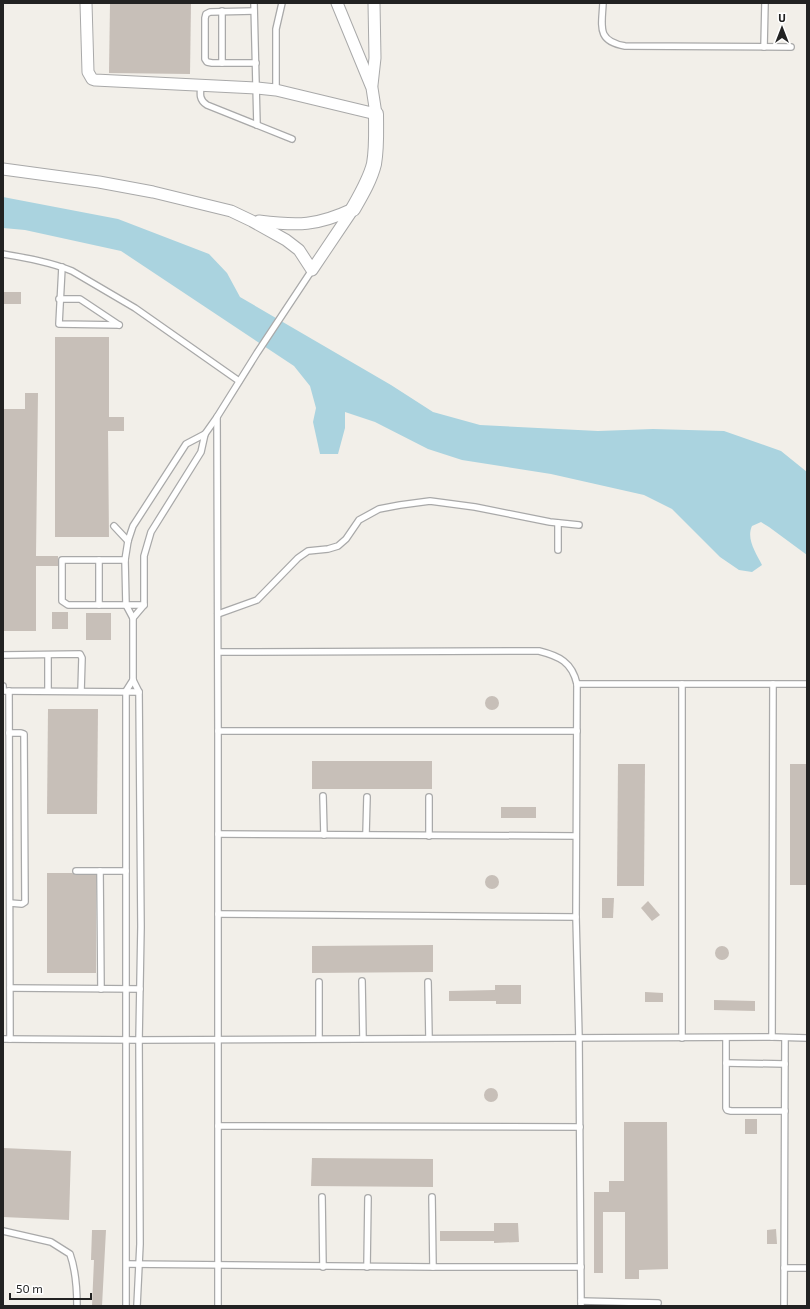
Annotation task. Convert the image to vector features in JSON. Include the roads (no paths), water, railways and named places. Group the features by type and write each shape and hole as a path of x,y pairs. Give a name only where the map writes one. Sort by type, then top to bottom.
{"street":[{"path":"86,3 88,72 92,78 108,82 201,85 276,90 376,114"},
{"path":"3,169 99,182 153,192 231,211 252,220 286,240 299,250 312,270 353,209 366,185 374,165 377,143 376,114 372,88 337,3"},
{"path":"372,88 375,58 374,3"},
{"path":"252,220 294,225 315,223 334,218 353,209"}],"lane":[{"path":"254,3 257,125"},
{"path":"276,90 276,30 282,3"},
{"path":"602,3 602,31 604,37 615,44 625,46 792,47"},
{"path":"764,47 765,3"},
{"path":"254,11 222,11 210,12 206,14 204,18 205,59 207,62 212,63 256,63"},
{"path":"222,11 222,63"},
{"path":"201,85 200,98 202,103 292,139"},
{"path":"3,254 23,257 72,271 135,308 239,381"},
{"path":"59,299 80,299 119,325 59,324 59,299 62,267"},
{"path":"132,618 144,605 144,556 151,532 201,452 205,434 312,270"},
{"path":"217,416 218,1306"},
{"path":"137,1306 139,1265 139,1040 141,927 139,692 133,680 132,618 126,605 125,560 128,541 133,526 186,444 205,434"},
{"path":"218,614 257,600 298,558 308,551 328,549 338,546 346,539 359,520 379,509 430,501 475,507 578,526"},
{"path":"558,523 558,550"},
{"path":"114,526 128,541"},
{"path":"125,560 62,560 62,601 68,605 144,605"},
{"path":"99,560 99,605"},
{"path":"218,652 539,651 552,654 565,662 574,673 577,684 576,917 579,1038 581,1304 658,1303"},
{"path":"3,655 80,654 81,691"},
{"path":"48,655 48,691"},
{"path":"126,1306 126,691 133,680"},
{"path":"577,684 807,684"},
{"path":"682,684 682,1038"},
{"path":"772,1037 773,684"},
{"path":"3,686 3,691 139,692"},
{"path":"9,691 10,1039"},
{"path":"218,731 576,732"},
{"path":"9,733 24,734 25,900 22,904 10,903"},
{"path":"323,796 324,835"},
{"path":"366,834 367,797"},
{"path":"429,797 429,836"},
{"path":"3,803 10,803"},
{"path":"218,834 576,836"},
{"path":"76,872 126,871"},
{"path":"100,872 101,989"},
{"path":"3,892 10,892"},
{"path":"218,914 576,917"},
{"path":"362,981 362,1038"},
{"path":"319,982 319,1038"},
{"path":"428,982 429,1038"},
{"path":"10,988 140,989"},
{"path":"726,1038 727,1110 785,1111"},
{"path":"784,1306 785,1038"},
{"path":"3,1039 807,1038"},
{"path":"726,1063 785,1064"},
{"path":"218,1126 580,1127"},
{"path":"322,1197 323,1266"},
{"path":"432,1197 433,1267"},
{"path":"367,1267 368,1198"},
{"path":"3,1231 51,1242 70,1254 76,1278 77,1306"},
{"path":"127,1264 367,1267 581,1266"},
{"path":"784,1268 807,1268"}],"water":[{"path":"3,197 118,219 209,254 227,273 240,297 391,385 433,412 480,425 598,431 653,429 724,431 781,451 807,472 807,555 761,522 752,526 750,536 752,546 762,565 752,572 739,570 720,557 672,509 644,495 551,474 462,460 428,449 375,422 345,412 345,428 338,454 320,454 313,422 316,408 310,386 294,366 121,251 25,230 3,228"}]}
